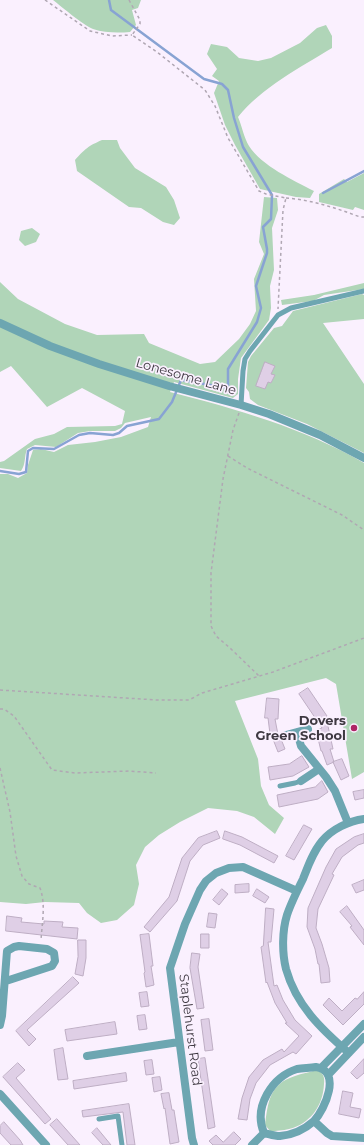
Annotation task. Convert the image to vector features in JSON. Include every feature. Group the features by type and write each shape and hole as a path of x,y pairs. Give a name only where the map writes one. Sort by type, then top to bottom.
{"street":[{"name":"Lonesome Lane","path":"0,323 50,346 99,364 169,386 241,405 268,414 320,435 364,458"},
{"path":"286,735 308,729"},
{"path":"297,732 301,746 326,777 335,791 348,823"},
{"path":"301,781 319,769"},
{"path":"349,1053 310,1016 301,1004 292,986 286,968 284,932 286,916 313,855 322,841 335,830 348,823 364,819"},
{"name":"Staplehurst Road","path":"194,1145 170,968 185,924 200,890 206,881 216,872 229,868 243,867 297,891"},
{"path":"0,1025 6,982 6,955 10,948 19,946 41,948 50,950 54,953 55,961 52,966 6,982"},
{"path":"322,1068 364,1024"},
{"path":"328,1075 364,1037"},
{"path":"87,1056 179,1042"},
{"path":"316,1067 322,1068 328,1075 330,1087 325,1105 314,1121 306,1127 280,1136 264,1133 261,1111 268,1092 273,1085 288,1073 298,1069 316,1067"},
{"path":"0,1094 46,1145"},
{"path":"314,1121 332,1136 364,1138"},
{"path":"252,1145 264,1133"}],"lane":[{"path":"241,405 245,359 278,315 291,308 364,291"},
{"path":"280,786 301,781"},
{"path":"99,1119 118,1116 122,1145"}],"path":[{"path":"45,0 90,31 112,36 132,35 157,52 205,90 215,106 228,138 259,190 266,194 298,199 364,217"},
{"path":"129,0 140,20 137,30 132,35"},
{"path":"278,315 277,300 283,210 286,198"},
{"path":"241,405 233,430 223,479 211,572 211,626 216,636 260,676"},
{"path":"228,456 247,468 342,515 364,530"},
{"path":"0,690 157,700 189,700 202,693 260,676 364,638"},
{"path":"0,709 4,709 14,716 52,770 75,773 129,771 156,774"},
{"path":"0,768 10,812 16,856 22,876 29,884 40,888 42,895 41,948"}],"green space":[{"path":"53,0 141,0 138,8 132,10 136,25 130,32 116,33 89,27"},
{"path":"326,25 332,36 332,48 270,87 247,106 238,117 247,143 262,160 278,172 314,191 310,198 296,197 260,189 225,125 214,93 219,81 212,76 217,69 207,54 211,44 227,47 239,58 258,61 271,58 300,43 317,28"},
{"path":"102,140 117,140 120,148 135,168 166,187 174,200 180,218 174,225 163,222 141,208 129,207 77,171 75,160 87,148"},
{"path":"364,173 364,210 355,207 353,210 319,202 319,194 344,179 347,182"},
{"path":"264,197 277,198 278,210 272,228 274,270 270,286 271,308 269,320 241,358 238,379 238,394 233,398 174,382 170,392 220,405 294,430 364,463 364,772 352,779 336,684 326,678 235,701 258,759 261,786 269,805 284,818 275,834 254,817 237,811 208,808 180,822 159,835 145,847 136,865 139,884 134,905 117,920 101,923 87,913 79,903 45,902 26,904 0,902 0,474 8,474 18,478 27,473 33,450 41,449 54,452 68,445 121,437 148,427 151,417 125,423 121,428 115,431 90,431 78,433 56,447 35,445 27,449 24,466 21,471 0,468 0,462 4,461 35,439 54,434 67,427 115,426 122,424 125,411 82,388 47,407 11,366 0,372 0,282 18,299 65,324 97,335 144,334 149,343 200,364 215,362 239,339 250,324 256,311 254,279 264,254 259,242"},
{"path":"32,228 40,234 36,242 25,246 19,240 21,231"},
{"path":"364,283 364,289 324,295 313,301 282,305 281,300 314,295"},
{"path":"362,294 364,295 364,319 323,323 364,384 364,453 307,424 258,405 250,399 249,392 246,388 248,362 251,356 274,328 282,326 293,311"},
{"path":"316,1070 322,1073 324,1081 321,1100 314,1113 296,1127 271,1132 265,1125 267,1109 271,1095 275,1089 286,1080"}],"building":[{"path":"265,362 275,366 271,374 275,375 271,383 268,382 265,389 256,386"},
{"path":"308,688 327,716 333,749 330,749 334,762 327,765 321,751 316,730 322,728 299,694"},
{"path":"267,698 279,699 278,719 275,719 279,740 281,739 285,749 278,752 270,734 268,718 265,718"},
{"path":"302,756 309,767 293,776 270,780 268,767 289,764"},
{"path":"342,759 349,776 341,780 333,762"},
{"path":"322,781 328,792 318,799 279,807 277,795 315,787"},
{"path":"364,790 364,798 355,800 353,792"},
{"path":"304,825 312,829 294,860 286,856"},
{"path":"217,831 220,838 203,845 190,861 177,901 150,932 144,927 169,897 182,858 198,838"},
{"path":"225,831 242,837 278,856 274,863 240,845 223,839"},
{"path":"364,834 364,843 358,845 342,857 332,874 334,875 318,909 316,928 329,968 330,982 321,983 319,964 307,927 308,908 326,867 336,849 354,837"},
{"path":"364,880 364,890 356,893 352,885"},
{"path":"249,884 249,892 235,893 235,885"},
{"path":"222,889 228,894 219,905 213,900"},
{"path":"257,889 269,897 265,903 253,896"},
{"path":"347,906 364,930 364,945 350,927 352,926 340,912"},
{"path":"266,908 274,909 271,942 268,942 274,986 277,985 283,1000 295,1020 312,1036 296,1054 293,1052 270,1065 256,1083 250,1099 247,1120 238,1119 242,1098 249,1077 263,1060 282,1049 284,1052 299,1036 285,1023 287,1023 275,1003 267,982 266,983 261,947 263,946"},
{"path":"209,913 217,914 215,928 207,927"},
{"path":"7,916 22,918 21,922 44,924 44,921 63,922 62,927 78,928 77,939 6,931"},
{"path":"149,934 154,985 146,987 140,935"},
{"path":"201,934 209,934 209,948 201,948"},
{"path":"78,940 86,940 86,958 83,976 75,974 78,957"},
{"path":"192,953 200,954 198,967 204,1008 197,1009 190,968"},
{"path":"73,977 79,983 27,1030 36,1039 29,1046 16,1031"},
{"path":"147,992 149,1006 141,1007 139,993"},
{"path":"364,992 364,1004 343,1025 323,1005 329,998 342,1011 355,998 357,999"},
{"path":"145,1015 147,1029 139,1030 137,1016"},
{"path":"209,1019 213,1050 205,1051 201,1020"},
{"path":"115,1022 117,1034 67,1041 65,1030"},
{"path":"63,1048 68,1079 58,1080 54,1050"},
{"path":"205,1058 215,1127 208,1129 198,1059"},
{"path":"364,1059 364,1073 357,1079 351,1073"},
{"path":"152,1060 154,1074 146,1075 144,1061"},
{"path":"18,1063 25,1070 16,1078 51,1119 45,1124 3,1077"},
{"path":"126,1073 127,1081 74,1089 73,1081"},
{"path":"160,1077 162,1090 154,1092 152,1078"},
{"path":"343,1091 353,1093 350,1107 361,1109 359,1118 339,1114"},
{"path":"169,1093 172,1110 174,1110 179,1142 170,1144 165,1108 164,1109 161,1094"},
{"path":"129,1104 135,1145 127,1145 123,1112 83,1117 82,1111"},
{"path":"57,1119 80,1145 68,1145 50,1125"},
{"path":"4,1122 23,1145 11,1145 0,1133 0,1126"},
{"path":"97,1128 111,1145 103,1145 92,1133"},
{"path":"234,1132 241,1139 235,1145 213,1145 209,1141 216,1135 223,1142"}],"waterway":[{"path":"0,471 19,474 26,472 28,451 33,448 54,449 79,435 90,433 113,435 119,433 127,426 159,419 172,402 181,380 228,388 228,369 257,322 261,308 256,286 267,253 263,227 271,219 272,195 243,147 234,118 228,90 222,84 204,79 111,10 109,0"},
{"path":"323,193 364,171"}],"place":[{"name":"Dovers Green School","path":"354,728"}]}
